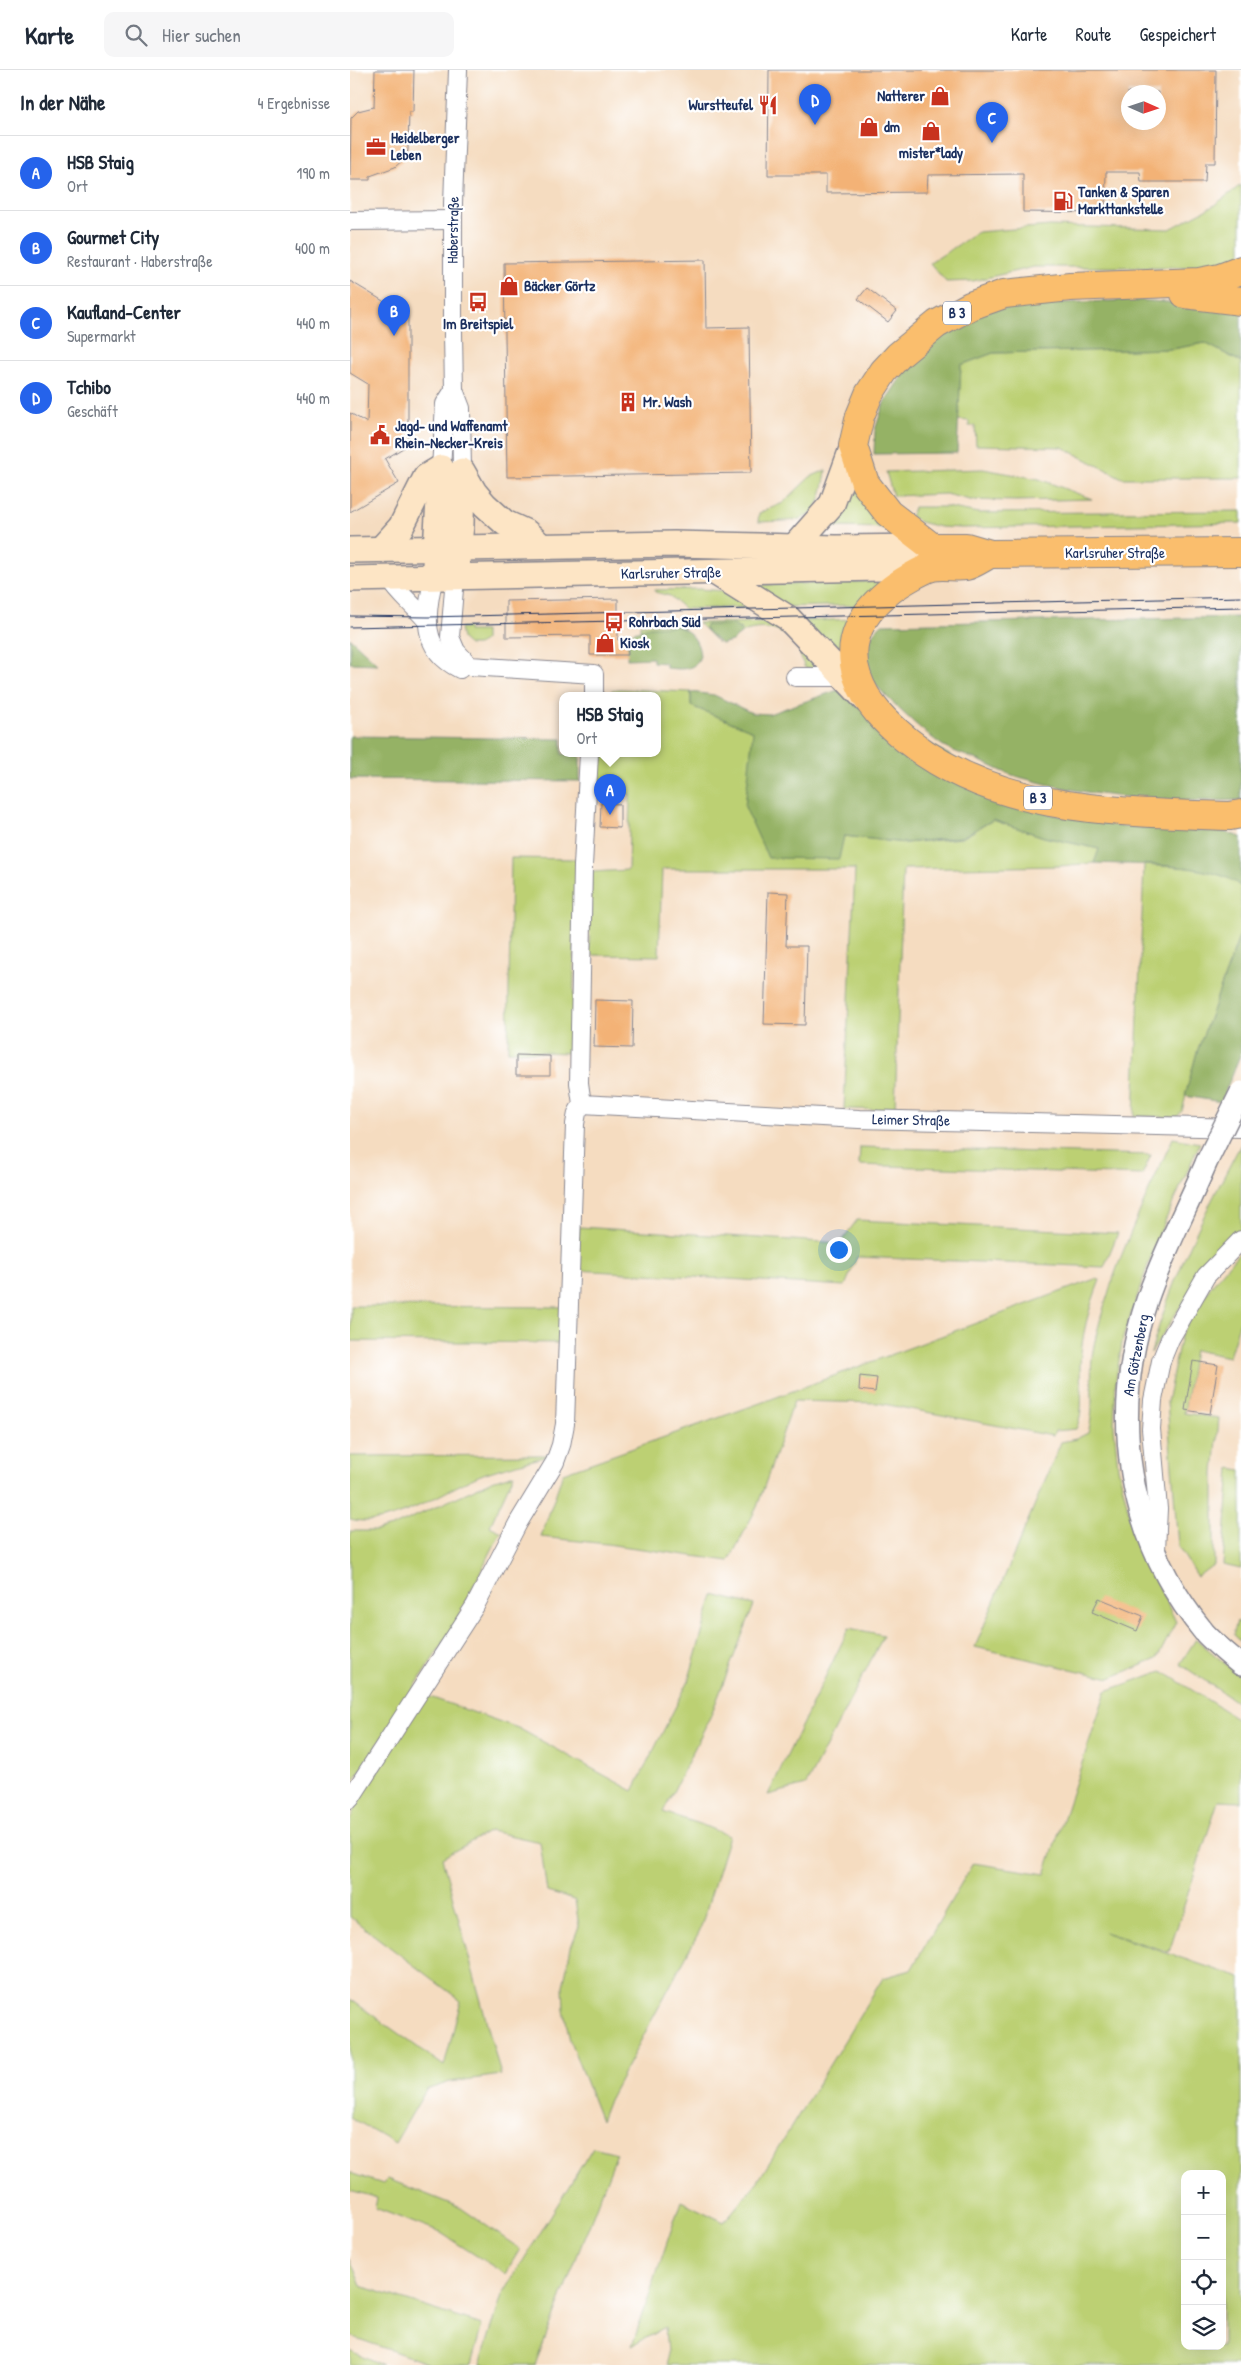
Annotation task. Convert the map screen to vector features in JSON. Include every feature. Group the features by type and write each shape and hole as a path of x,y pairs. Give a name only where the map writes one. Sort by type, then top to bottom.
{"main road":[{"name":"B 3","path":"853,481 853,446 860,416 869,394 884,371 937,324 970,306 1004,294 1070,287 1199,282 1220,278 1241,270"},
{"path":"1129,286 1167,293 1212,296 1241,301"},
{"path":"452,469 485,506 505,523 527,533 540,545"},
{"path":"445,577 452,469"},
{"path":"381,549 401,527 426,477 452,469"},
{"path":"794,547 853,481 932,557 892,589 865,615 857,630 852,646 853,664 860,685 872,707"},
{"name":"Karlsruher Straße","path":"350,550 540,545 794,547 932,557 966,566 990,554 1241,552"},
{"name":"Karlsruher Straße","path":"350,579 716,572 932,557"},
{"path":"716,572 788,618 872,707"},
{"name":"B 3","path":"872,707 896,731 934,759 973,780 1003,791 1064,804 1121,812 1237,817"}],"street":[{"name":"Haberstraße","path":"452,469 445,404 454,390 453,220 458,70"},
{"path":"350,221 453,220"},
{"path":"445,577 429,599 428,622 432,642 445,660 465,667 594,674 594,692"},
{"path":"445,577 450,637 465,667"},
{"path":"389,578 398,593 409,600 428,622"},
{"path":"802,677 843,677"},
{"path":"350,1799 475,1606 518,1523 555,1462 562,1445 565,1424 575,1124 577,1113 582,1104 579,1083 583,876 589,757"},
{"name":"Am Götzenberg","path":"1241,1092 1207,1161 1147,1299 1136,1340 1128,1382 1126,1418 1128,1454 1134,1489 1156,1553 1177,1594 1206,1634 1241,1665"},
{"name":"Leimer Straße","path":"582,1104 859,1119 1241,1128"},
{"path":"1156,1553 1158,1509 1152,1429 1153,1400 1161,1361 1170,1339 1206,1276 1241,1240"}],"green space":[{"path":"1241,185 1241,256 1199,267 1034,267 973,281 946,282 930,263 978,232 1050,226 1170,229 1213,206"},
{"path":"1136,300 1221,306 1241,312 1241,362 1205,343 1172,349 993,353 961,365 957,453 874,454 875,430 884,403 906,370 928,345 978,312 1030,304"},
{"path":"1205,343 1241,362 1241,478 1122,478 1062,447 976,445 975,426 969,426 969,421 958,420 961,365 993,353 1172,349"},
{"path":"983,469 1039,479 1092,499 1016,501 970,500 946,494 893,496 886,472"},
{"path":"826,470 819,501 814,510 807,516 788,521 758,522 759,513 783,503 810,477"},
{"path":"854,477 893,528 829,527 845,506"},
{"path":"914,507 947,507 978,513 1241,511 1241,523 940,527 920,522 911,516"},
{"path":"889,581 867,605 786,607 753,585"},
{"path":"699,589 726,591 758,607 685,609 670,596 655,592 655,590"},
{"path":"1241,617 1241,800 1158,800 1104,795 1050,785 1001,771 951,750 920,728 877,686 871,677 865,660 868,642 882,624"},
{"path":"857,619 844,662 803,621"},
{"path":"778,622 821,669 805,668 797,646 786,635 779,632 758,629 743,632 740,628 712,637 698,623"},
{"path":"640,624 675,624 685,628 675,626 640,629"},
{"path":"706,625 734,625 743,632 732,641 721,644 705,629"},
{"path":"675,626 686,630 696,641 700,656 695,665 677,669 666,668 666,663 653,662 653,658 627,659 628,634 649,627"},
{"path":"460,628 468,628 468,631 485,631 485,640 478,645 469,645 462,639"},
{"path":"350,638 378,664 350,663"},
{"path":"612,690 691,692 691,706 754,731 745,807 844,836 905,843 962,838 993,820 1044,837 1100,849 1094,863 1060,866 903,869 895,1110 844,1109 855,869 662,869 659,956 589,955 591,872 628,870 630,794 592,792 597,757 661,757 661,692 610,692"},
{"path":"838,690 1050,814 1118,826 1224,832 1241,837 1241,887 1229,879 1194,869 1172,866 1094,863 1099,849 1044,837 993,820 962,837 905,843 844,836 839,859 768,858 745,807 753,731 691,706 691,692 714,695 752,713 769,714"},
{"path":"350,736 559,739 559,757 580,757 580,781 350,779"},
{"path":"511,858 577,859 572,1053 508,1051"},
{"path":"1144,865 1182,867 1208,871 1220,874 1241,887 1241,932 1197,1052 1182,1111 1177,1117 1134,1116"},
{"path":"1241,932 1241,1053 1221,1102 1185,1096 1197,1052"},
{"path":"1173,1138 1200,1143 1157,1239 1123,1338 1116,1379 1114,1426 1118,1467 1135,1537 1176,1622 1157,1659 1110,1678 975,1647 1061,1442 1076,1439 1088,1433 1092,1411 1092,1356 1101,1318 1128,1240"},
{"path":"1241,1144 1241,1231 1201,1274 1151,1353 1179,1271 1214,1195"},
{"path":"860,1147 1151,1155 1142,1175 859,1165"},
{"path":"857,1220 1118,1233 1104,1267 857,1257 845,1286 577,1270 579,1227 840,1243"},
{"path":"1241,1250 1241,1318 1229,1357 1194,1350 1184,1413 1219,1418 1214,1473 1214,1564 1197,1577 1178,1546 1167,1402 1181,1335 1211,1286"},
{"path":"1095,1279 1100,1280 1089,1312 1082,1344 1080,1367 1081,1407 1076,1429 1055,1431 1053,1436 878,1403 794,1401 757,1507 729,1561 541,1537 563,1473 766,1401"},
{"path":"351,1306 565,1307 563,1343 351,1341"},
{"path":"552,1455 486,1473 419,1506 383,1519 366,1521 350,1519 350,1456"},
{"path":"1230,1468 1241,1470 1241,1569 1223,1565"},
{"path":"514,1474 490,1526 501,1532 450,1632 350,1787 350,1531 376,1531 392,1527 492,1481"},
{"path":"713,1595 754,1605 711,1715 663,1812 729,1836 700,1930 609,2100 601,2121 570,2041 564,2010 563,1986 571,1947 579,1926 575,1900 547,1892 540,1842 490,1831 442,1858 501,2075 450,2082 426,2090 395,2143 350,2117 350,1999 444,2066 461,2001 350,1917 350,1820 355,1808 424,1695 518,1728 633,1791 688,1682"},
{"path":"1237,1621 1241,1625 1241,1642 1233,1635"},
{"path":"849,1628 884,1635 806,1785 768,1795"},
{"path":"1196,1639 1241,1677 1241,1705 1180,1664"},
{"path":"1162,1671 1241,1721 1241,1802 1218,1801 1169,1952 1104,1932 1241,1978 1241,2365 668,2365 665,2327 632,2346 681,2201 724,2222 758,2181 883,1978 911,1970 973,1863 1045,1874 1106,1691"},
{"path":"593,2147 617,2153 535,2365 480,2365 502,2295"},
{"path":"350,2173 383,2184 388,2179 461,2208 520,2249 505,2274 441,2233 375,2208 377,2198 350,2190"},
{"path":"350,2259 361,2286 482,2325 471,2365 433,2365 350,2336"},
{"path":"350,2350 382,2365 350,2365"}],"building":[{"path":"375,70 414,70 413,112 409,112 408,150 406,157 395,167 370,176 370,180 350,180 351,118 358,111 374,107"},
{"path":"769,70 1216,70 1215,163 1206,163 1205,182 1141,182 1140,172 1106,172 1105,213 1023,212 1023,174 928,175 927,192 826,193 826,175 768,175"},
{"name":"Mr. Wash","path":"705,260 706,328 749,327 751,473 507,477 504,263"},
{"path":"350,281 408,316 408,445 385,459 399,483 350,512 350,413 367,423 368,384 350,373"},
{"path":"867,288 897,311 888,322 858,299"},
{"path":"618,599 618,640 627,639 628,655 590,655 590,636 506,637 506,601"},
{"path":"601,803 620,804 620,828 600,827"},
{"path":"768,892 788,893 786,946 807,946 805,1025 764,1024"},
{"path":"595,1000 633,1001 632,1048 594,1047"},
{"path":"516,1055 550,1056 550,1075 516,1075"},
{"path":"1193,1361 1218,1365 1210,1414 1185,1410"},
{"path":"860,1376 877,1378 875,1392 859,1390"},
{"path":"1099,1598 1143,1616 1137,1631 1092,1612"}],"tram line":[{"path":"350,616 428,617 1241,597"},
{"path":"350,627 1241,607"}],"place":[{"name":"Natterer","path":"940,96"},
{"name":"Wurstteufel","path":"768,105"},
{"name":"Tchibo","path":"815,125"},
{"name":"dm","path":"869,127"},
{"name":"mister*lady","path":"931,131"},
{"name":"Kaufland-Center","path":"992,143"},
{"name":"Heidelberger Leben","path":"376,147"},
{"name":"Tanken & Sparen Markttankstelle","path":"1063,201"},
{"name":"Bäcker Görtz","path":"509,286"},
{"name":"Im Breitspiel","path":"478,302"},
{"name":"Gourmet City","path":"394,336"},
{"name":"Mr. Wash","path":"628,402"},
{"name":"Jagd- und Waffenamt Rhein-Necker-Kreis","path":"380,435"},
{"name":"Rohrbach Süd","path":"614,622"},
{"name":"Kiosk","path":"605,643"},
{"name":"HSB Staig","path":"610,815"}]}
